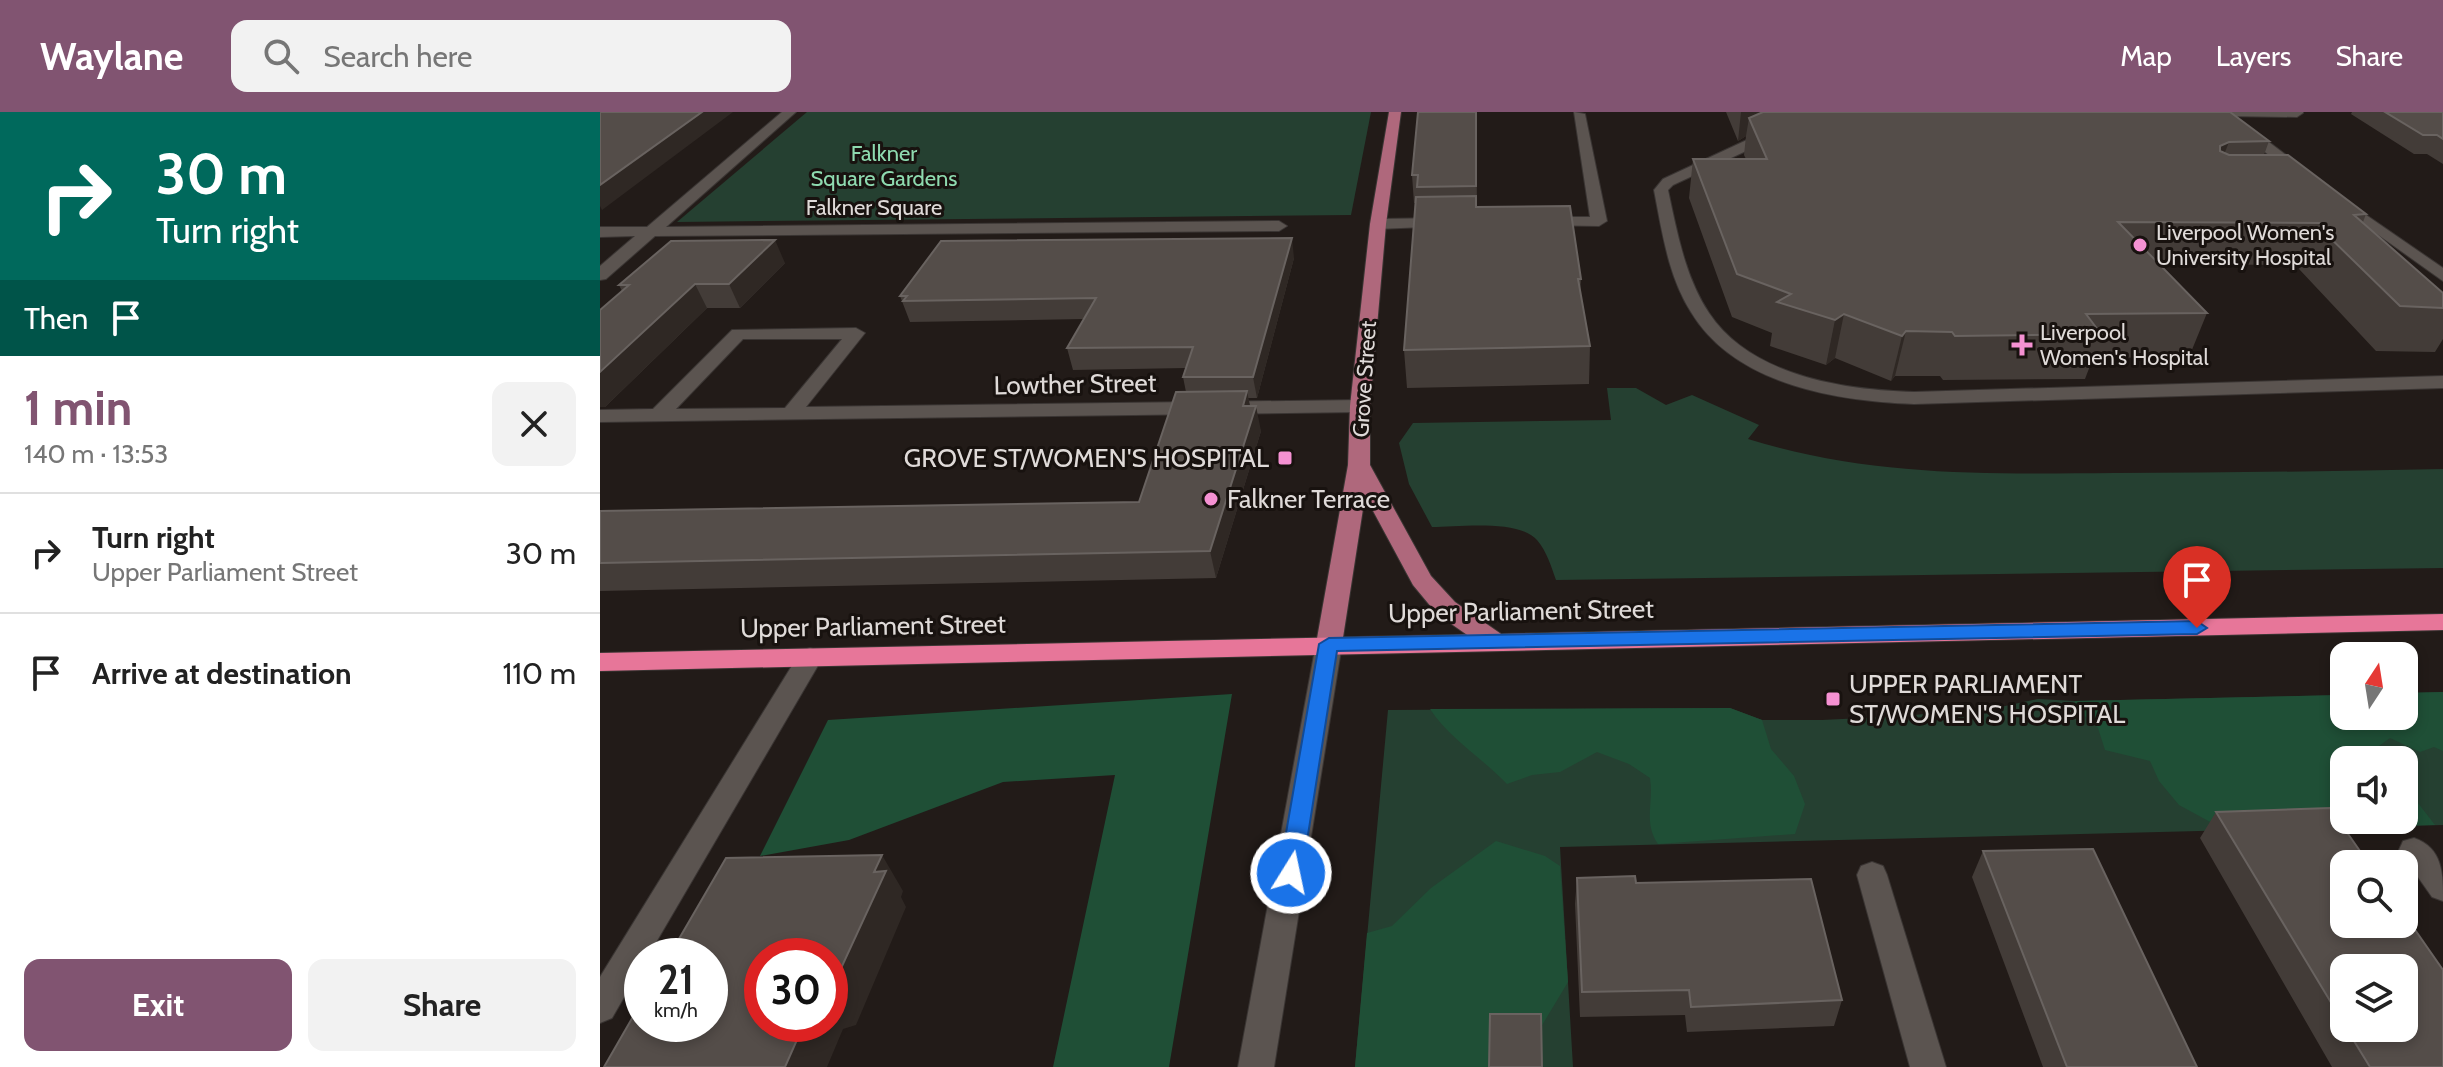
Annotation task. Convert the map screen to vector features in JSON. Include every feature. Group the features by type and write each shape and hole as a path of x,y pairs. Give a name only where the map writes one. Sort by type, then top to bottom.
{"highway":[{"name":"Upper Parliament Street","path":"600,662 2443,622"}],"main road":[{"name":"Grove Street","path":"1329,644 1359,465 1360,406 1378,224 1395,112"},
{"path":"1359,465 1421,580 1446,608 1495,642"}],"street":[{"path":"600,275 790,112"},
{"path":"1765,112 1774,128 1769,135 1668,182 1661,190 1672,241 1694,305 1724,341 1752,359 1801,380 1860,395 1939,396 2443,382"},
{"path":"2219,117 2297,113"},
{"path":"1520,222 1599,221 1579,114"},
{"path":"2219,117 2245,129 2321,186 2293,186"},
{"path":"2332,195 2443,276"},
{"path":"1378,224 1457,223"},
{"name":"Falkner Square","path":"600,232 1279,226"},
{"path":"659,415 738,334 856,333 790,414"},
{"name":"Lowther Street","path":"600,416 1360,406"},
{"path":"1256,1067 1329,644"},
{"path":"600,1007 810,657"},
{"path":"2418,855 2443,888"},
{"path":"1872,875 1928,1067"}],"green space":[{"name":"Falkner Square Gardens","path":"807,112 1371,112 1351,215 677,222"},
{"path":"1607,388 1636,388 1666,405 1692,395 1759,425 1748,439 1794,451 1885,467 1975,473 2443,469 2443,568 1556,580 1543,549 1528,533 1488,526 1432,527 1409,484 1399,443 1413,423 1611,420"},
{"path":"2443,692 2443,825 2418,826 2418,746 2330,746 2330,828 1560,847 1573,1067 1355,1067 1388,710 1730,708 1762,720 1822,720 1904,716 2005,706 2038,699 2075,701 2330,695 2330,730 2418,730 2418,693"},
{"path":"2443,692 2443,751 2434,747 2420,752 2418,746 2407,746 2390,738 2379,746 2330,746 2330,828 2225,830 2179,805 2159,781 2150,761 2105,750 2098,728 2076,708 2075,701 2330,695 2330,730 2418,730 2418,693"},
{"path":"1232,694 1169,1067 1053,1067 1115,775 1003,782 849,840 760,856 828,720"},
{"path":"1730,708 1762,720 1771,749 1794,776 1805,804 1795,834 1658,844 1650,820 1650,778 1629,764 1597,752 1560,772 1532,775 1507,784 1447,730 1430,709"},
{"path":"2418,803 2435,825 2418,825"},
{"path":"1496,841 1545,856 1560,866 1568,982 1541,1027 1490,1067 1355,1067 1367,933 1392,926 1431,888"}],"building":[{"path":"600,112 702,112 600,185"},
{"path":"1418,112 1476,112 1476,186 1417,187 1418,175 1412,175"},
{"name":"Liverpool Women's University Hospital","path":"1763,112 2230,112 2269,141 2229,142 2220,146 2220,151 2229,155 2288,155 2366,214 2354,215 2443,293 2443,308 2400,306 2319,227 2323,223 2118,222 2207,313 2086,314 2101,334 1955,336 1952,332 1906,331 1902,336 1844,314 1835,320 1777,302 1791,294 1737,274 1693,159 1767,159 1749,118"},
{"path":"2385,112 2443,112 2443,139 2437,135 2423,135"},
{"path":"1476,196 1476,207 1570,206 1581,279 1578,279 1590,346 1404,350 1416,197"},
{"path":"1292,238 1253,377 1183,377 1193,347 1067,348 1096,298 903,301 907,296 900,296 941,241"},
{"path":"775,240 729,284 695,284 600,372 600,310 629,285 619,285 671,241"},
{"path":"1247,391 1243,406 1256,406 1210,551 600,563 600,511 1139,502 1176,392"},
{"path":"2330,808 2330,834 2348,834 2359,850 2330,850 2330,938 2418,938 2418,934 2443,970 2443,1067 2370,1067 2355,1042 2418,1042 2418,954 2330,954 2330,1001 2216,812"},
{"path":"2093,849 2197,1067 2067,1067 1983,851"},
{"path":"882,855 874,872 886,871 848,953 848,938 744,938 744,1042 796,1042 785,1067 604,1067 624,1032 624,1042 728,1042 728,938 679,938 726,858"},
{"path":"1635,876 1636,883 1811,879 1842,1000 1691,1007 1689,990 1582,992 1577,878"},
{"path":"1490,1014 1541,1014 1542,1067 1489,1067"}],"place":[{"name":"Liverpool Women's University Hospital","path":"2140,245"},
{"name":"Liverpool Women's Hospital","path":"2022,345"},
{"name":"GROVE ST/WOMEN'S HOSPITAL","path":"1285,458"},
{"name":"Falkner Terrace","path":"1211,499"},
{"name":"UPPER PARLIAMENT ST/WOMEN'S HOSPITAL","path":"1833,699"}],"route":[{"path":"1291,873 1329,644 2197,628"}]}
